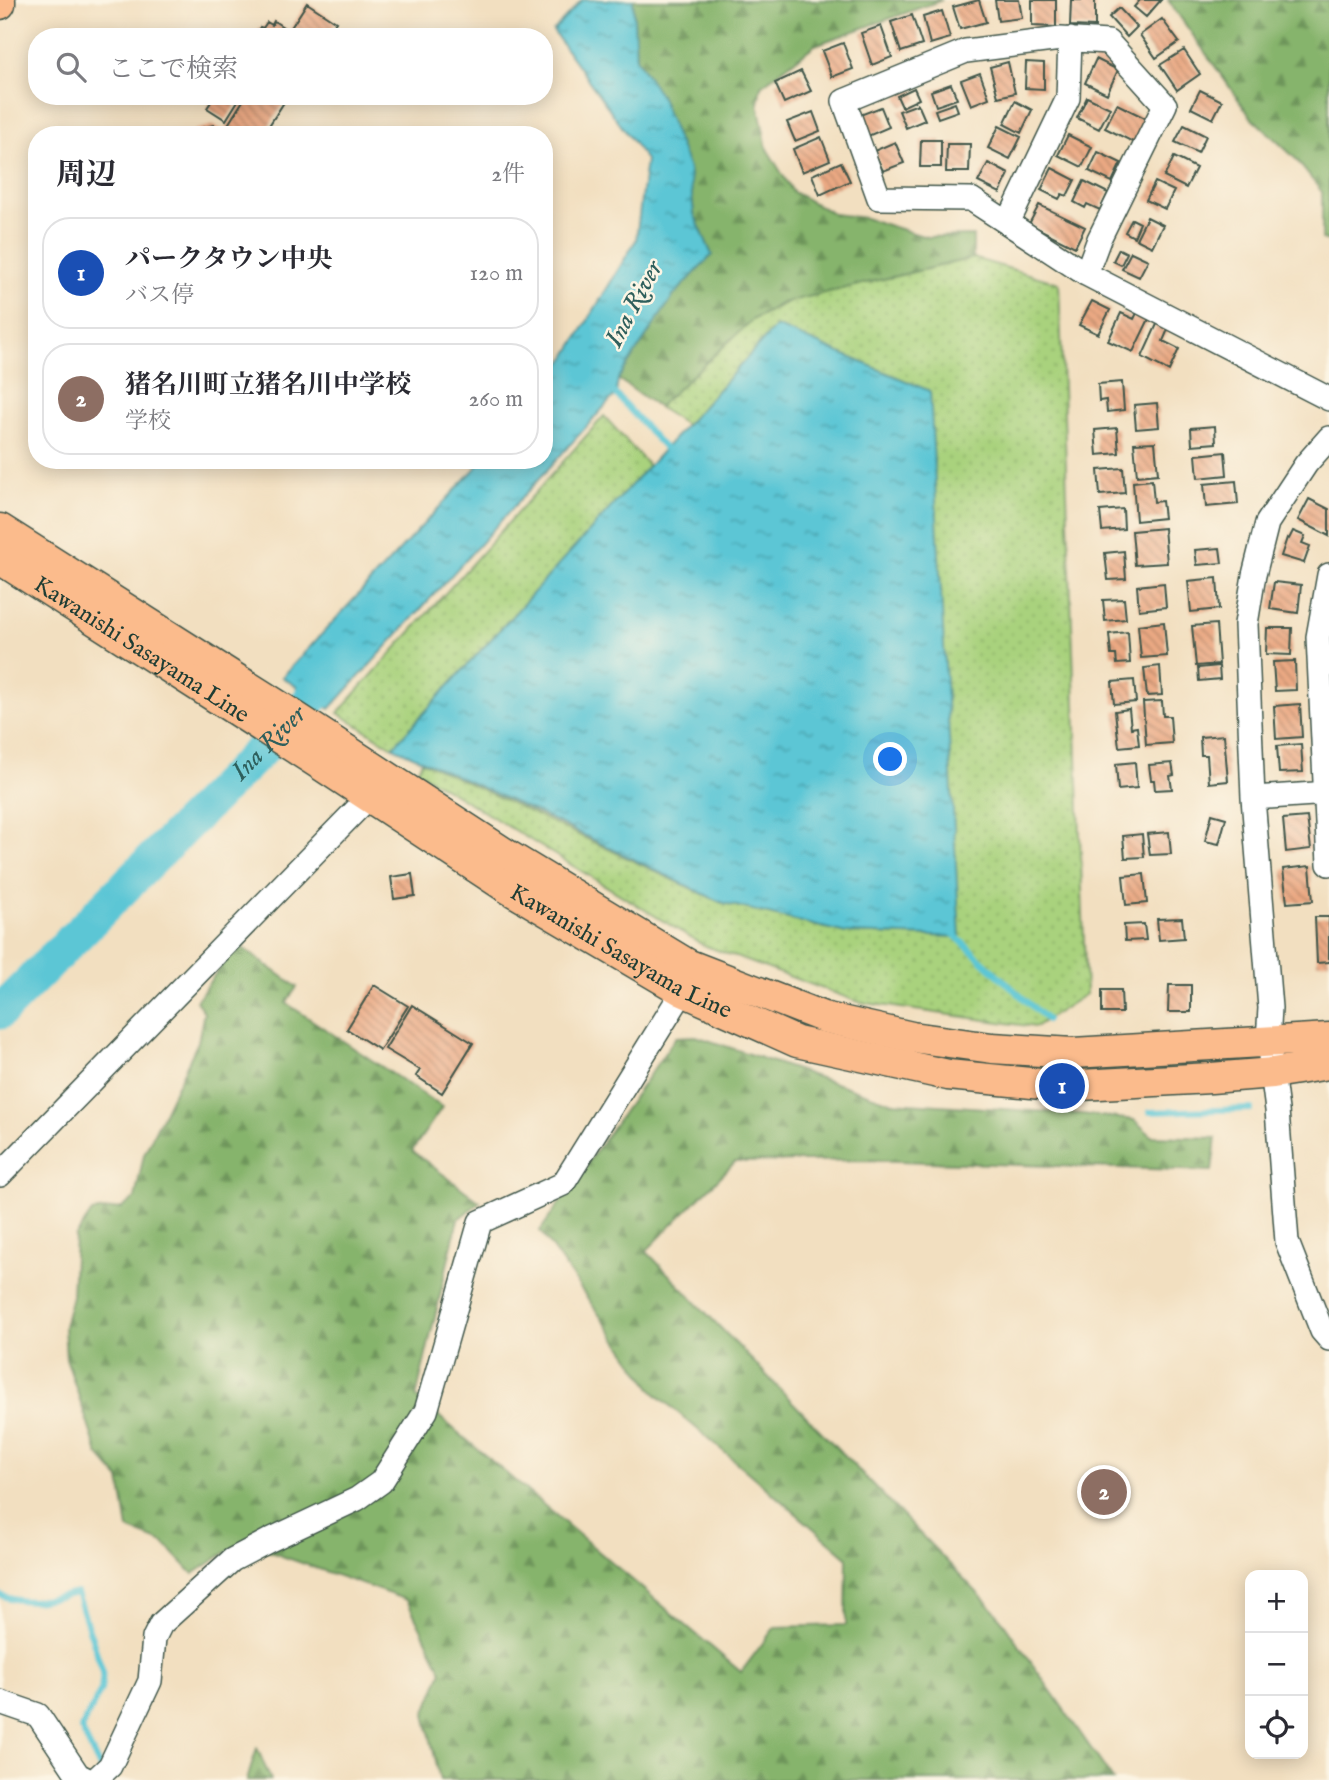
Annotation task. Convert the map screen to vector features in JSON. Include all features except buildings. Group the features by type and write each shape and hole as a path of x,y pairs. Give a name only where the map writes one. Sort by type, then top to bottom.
{"main road":[{"name":"Kawanishi Sasayama Line","path":"0,529 224,687 324,751 509,856 689,965 823,1017 912,1037 992,1048 1073,1053 1329,1038"},
{"name":"Kawanishi Sasayama Line","path":"0,559 224,687"},
{"name":"Kawanishi Sasayama Line","path":"324,751 369,797 506,887 683,991 796,1042 948,1075 1062,1086 1211,1079 1329,1064"}],"street":[{"path":"1086,274 1099,239 1165,105 1108,42 1061,39 966,51 844,101 879,198 971,199 1086,274 1329,399"},
{"path":"1008,223 1068,98 1070,40"},
{"path":"1329,438 1306,464 1267,523 1254,575 1246,624 1253,798 1270,1008 1268,1041 1287,1242 1322,1331 1329,1339"},
{"path":"1329,575 1318,636 1329,864"},
{"path":"1253,798 1327,793"},
{"path":"0,1175 369,797"},
{"path":"0,1702 38,1715 78,1774 96,1776 150,1681 154,1638 161,1624 232,1560 357,1499 381,1482 426,1410 480,1222 562,1184 683,991"}],"green space":[{"path":"633,0 942,0 815,45 761,86 758,103 767,149 793,192 834,214 865,218 926,237 973,236 973,258 782,303 752,320 658,407 618,379 674,295 712,255 694,214 689,169 660,95 636,58"},
{"path":"1168,0 1329,0 1329,241 1322,239 1322,192 1294,157 1251,117"},
{"path":"973,258 1059,283 1086,994 1035,1027 859,1002 703,945 417,771 422,761 720,902 846,933 960,937 776,326 686,425 658,407 752,320 789,301"},
{"path":"604,416 649,466 393,747 338,713"},
{"path":"237,944 297,987 286,1003 442,1107 412,1151 480,1202 458,1219 416,1397 741,1672 775,1627 846,1625 847,1557 654,1392 540,1231 676,1037 696,1036 891,1102 1082,1114 1134,1120 1152,1136 1216,1138 1212,1171 868,1160 735,1162 646,1251 996,1612 1113,1780 440,1780 425,1714 442,1671 407,1600 242,1542 193,1574 164,1543 128,1529 120,1479 98,1454 66,1358 64,1326 72,1296 75,1237 92,1212 122,1208 135,1198 144,1154 198,1042 204,1012 196,1001"},
{"path":"257,1748 271,1780 247,1780"}],"water":[{"path":"582,0 633,0 636,58 660,95 689,169 694,214 712,255 674,295 618,379 616,394 553,463 553,374 566,357 636,240 646,160 553,31"},
{"path":"776,326 930,391 960,937 846,933 720,902 555,821 393,747"},
{"path":"475,469 548,469 330,709 282,677"}],"waterway":[{"path":"612,390 668,452"},
{"name":"Ina River","path":"0,1012 305,706 343,662"},
{"path":"950,931 1047,1020"},
{"path":"1150,1112 1251,1109"},
{"path":"0,1595 29,1601 77,1593 103,1672 101,1690 81,1729 101,1770"}],"place":[{"name":"パークタウン中央","path":"1062,1086"},
{"name":"猪名川町立猪名川中学校","path":"1104,1492"}]}
